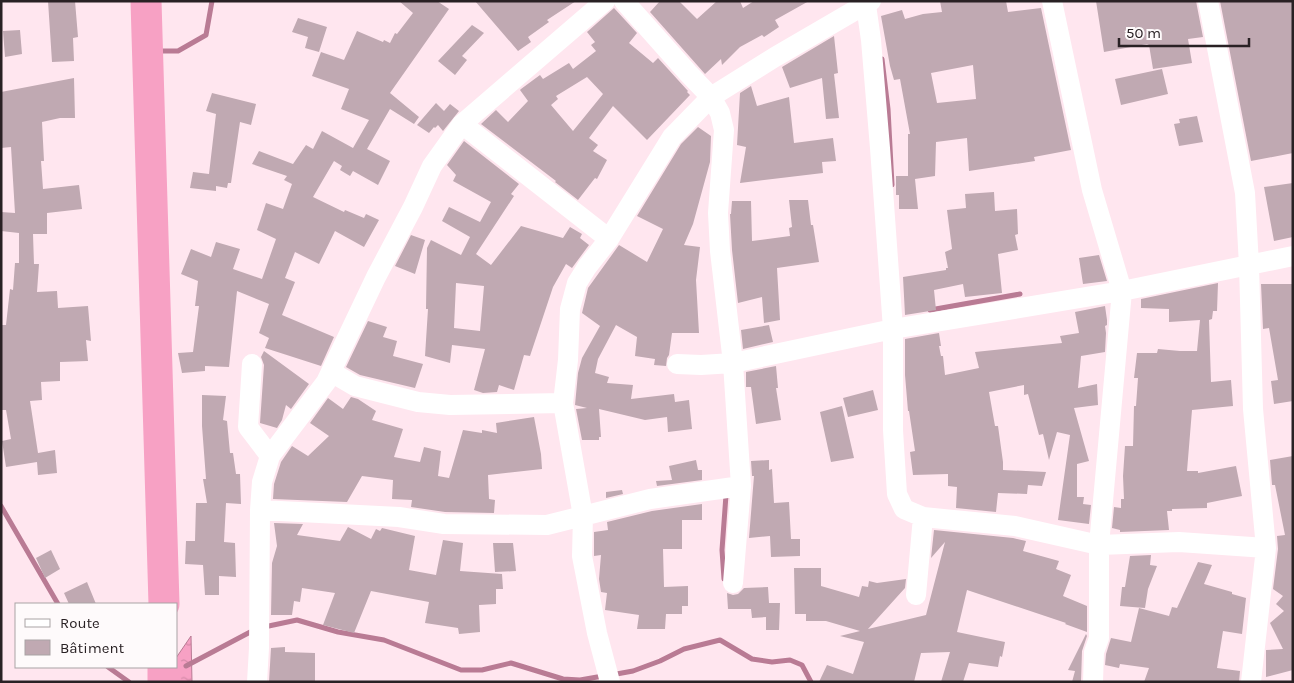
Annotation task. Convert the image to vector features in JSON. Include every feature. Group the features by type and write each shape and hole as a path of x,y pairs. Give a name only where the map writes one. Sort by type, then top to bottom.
{"street":[{"path":"257,682 260,510 262,482 270,456 326,382 432,166 462,124 605,1"},
{"path":"624,1 711,97 720,113 724,130 718,212 720,251 733,363 741,486 733,583"},
{"path":"1052,1 1092,190 1122,291 1099,544 1098,638 1094,652 1093,682"},
{"path":"1208,1 1245,193 1253,409 1266,548 1252,682"},
{"path":"610,682 597,633 582,556 583,516 563,403 568,360 570,309 577,283 609,239 672,137 711,97 774,57 869,3 893,329 893,430 897,494 904,508 923,516 1015,526 1099,544 1179,542 1266,548"},
{"path":"462,124 609,239"},
{"path":"677,364 733,363 893,329 1122,291 1293,256"},
{"path":"252,364 248,427 270,456"},
{"path":"331,372 355,386 418,402 450,405 563,403"},
{"path":"260,510 399,517 444,524 547,525 650,499 741,486"},
{"path":"916,595 923,516"}],"water":[{"path":"191,636 192,682 161,682 170,668 178,668 178,655"}],"building":[{"path":"48,1 75,1 78,37 73,38 74,61 52,62"},
{"path":"399,1 437,1 449,9 390,93 419,117 414,124 390,109 367,149 390,161 378,185 353,171 350,176 340,170 342,166 334,161 313,197 344,212 345,210 364,218 366,214 379,220 364,247 335,231 319,264 295,252 285,278 295,282 282,315 334,337 321,366 265,348 269,338 259,333 269,304 237,291 229,367 205,366 205,371 182,373 178,353 193,352 199,306 195,306 198,281 181,274 191,249 211,257 216,242 240,249 233,269 262,279 276,239 257,230 266,203 283,209 292,184 284,180 287,176 252,164 259,151 293,164 306,145 313,149 322,131 353,148 369,120 341,109 349,89 312,76 321,52 344,60 357,31 390,43 395,33 397,34 413,13"},
{"path":"475,1 576,1 547,20 549,22 528,37 531,42 518,51"},
{"path":"660,1 679,1 697,19 717,1 740,1 743,8 754,1 809,1 775,20 779,27 764,37 762,35 740,47 722,65 721,59 705,74 650,12"},
{"path":"940,1 1006,1 1008,12 1041,8 1071,150 1034,157 1035,161 969,171 967,138 936,142 935,176 915,179 918,209 899,209 899,195 896,195 896,176 908,176 908,134 910,134 900,79 894,80 881,16 902,10 905,19 923,14 942,12","holes":["973,65 976,99 937,103 931,73"]},
{"path":"1096,1 1196,1 1203,37 1188,39 1192,63 1153,69 1149,45 1147,44 1104,52"},
{"path":"1220,1 1293,1 1293,153 1251,161"},
{"path":"614,8 637,33 629,43 653,63 658,58 690,95 647,140 613,106 589,138 598,145 593,151 607,160 597,179 595,178 578,200 481,124 496,110 508,122 528,101 521,89 540,75 543,79 569,63 573,69 596,51 591,45 595,42 587,32","holes":["587,77 603,94 573,131 551,105 558,99 556,96"]},
{"path":"298,18 327,27 319,52 305,48 308,37 292,32"},
{"path":"472,25 484,33 462,56 467,60 455,75 438,61"},
{"path":"20,30 22,54 5,57 3,31"},
{"path":"834,36 838,73 834,74 839,118 826,119 822,78 790,88 782,67"},
{"path":"1162,69 1168,94 1121,105 1115,79"},
{"path":"74,78 75,118 60,118 42,122 44,161 41,161 43,189 79,185 82,209 47,213 47,234 33,234 34,264 39,264 37,292 57,291 58,308 88,306 91,341 86,340 88,361 60,362 60,381 41,382 42,400 30,401 38,453 55,450 57,473 38,475 37,462 6,467 2,441 11,439 6,410 1,410 1,325 6,325 10,289 13,290 15,263 19,263 19,233 1,231 1,212 15,213 11,147 1,148 1,92"},
{"path":"751,86 757,106 789,97 794,143 833,138 836,161 822,162 823,173 740,183 746,147 737,145 740,93"},
{"path":"212,93 256,104 251,125 240,122 231,183 228,183 227,188 216,186 216,191 190,188 193,172 209,174 216,114 206,111"},
{"path":"436,103 444,111 450,104 459,111 443,131 438,125 429,133 417,125"},
{"path":"1197,116 1203,142 1179,146 1174,124 1180,123 1179,119"},
{"path":"698,127 711,136 710,162 693,224 684,245 700,247 696,280 699,333 672,333 666,366 654,365 655,359 635,356 637,337 616,325 598,359 595,373 609,377 607,383 633,385 631,399 674,394 675,402 689,400 692,429 668,432 667,417 645,420 599,409 601,437 599,437 599,440 582,440 576,409 587,408 575,405 578,373 582,358 600,326 582,313 588,288 619,245 647,262 663,229 637,216 681,144"},
{"path":"464,141 519,184 511,194 514,196 476,254 491,265 521,226 563,238 570,227 582,234 580,238 589,245 572,268 566,264 553,287 530,356 524,355 514,390 499,385 497,392 483,393 474,390 485,349 452,345 450,363 425,356 428,309 426,309 427,248 431,240 461,255 470,237 442,221 449,207 480,222 491,202 453,181 456,175 447,165","holes":["456,283 484,286 480,331 454,328"]},
{"path":"1293,183 1293,237 1274,241 1264,187"},
{"path":"994,192 995,211 1017,209 1018,234 1015,235 1018,250 998,254 1002,293 965,297 963,284 934,290 936,310 905,315 903,277 946,270 948,268 945,252 952,249 947,210 966,208 965,194"},
{"path":"789,200 808,200 819,262 777,268 780,320 764,323 762,297 738,303 732,250 730,214 732,201 751,201 752,241 790,236 789,228 792,227"},
{"path":"411,235 425,240 415,274 395,266"},
{"path":"1099,255 1107,281 1083,284 1079,258"},
{"path":"1218,283 1217,311 1213,311 1212,319 1209,320 1211,382 1231,380 1233,406 1192,410 1187,471 1198,471 1198,473 1236,466 1242,496 1207,503 1207,508 1172,509 1172,511 1167,511 1169,530 1120,532 1120,530 1112,528 1114,507 1121,508 1121,499 1124,499 1125,446 1133,446 1134,406 1136,406 1138,378 1134,378 1137,353 1157,353 1158,349 1197,351 1200,320 1169,322 1169,309 1141,308 1141,299"},
{"path":"1261,284 1293,284 1293,401 1274,404 1271,381 1278,380 1269,328 1263,329"},
{"path":"1105,306 1107,325 1105,326 1105,352 1081,356 1078,388 1097,384 1098,405 1074,408 1089,461 1077,464 1077,497 1084,497 1083,504 1091,505 1089,524 1058,520 1070,435 1057,432 1049,460 1043,434 1039,435 1028,394 1024,395 1024,385 989,392 995,426 998,426 1003,470 1046,472 1042,486 1028,485 1027,494 998,493 996,512 956,508 957,487 948,486 948,474 913,475 910,452 915,451 908,411 905,339 939,333 941,346 939,346 941,356 943,356 945,375 979,368 975,352 1062,343 1060,336 1079,333 1075,312"},
{"path":"368,321 387,327 383,337 397,341 393,356 423,364 415,388 360,375 346,367"},
{"path":"769,325 773,342 743,349 741,330"},
{"path":"264,351 309,384 291,409 286,405 282,420 277,428 260,423 264,365 261,357"},
{"path":"776,366 778,388 776,388 781,420 756,424 751,387 746,387 746,372"},
{"path":"873,390 878,410 848,417 843,398"},
{"path":"202,395 226,396 223,420 227,421 230,453 233,453 236,474 240,474 241,504 226,503 224,542 235,543 236,577 219,576 219,595 205,595 203,565 185,564 186,541 195,541 196,503 207,503 203,479 206,479"},
{"path":"351,397 358,399 376,411 372,420 403,429 394,457 420,462 424,447 441,451 438,476 449,478 463,430 482,433 482,430 497,433 496,423 534,417 542,469 488,475 489,499 495,500 494,513 445,512 411,507 412,500 392,499 393,480 362,476 347,502 273,499 274,484 281,462 292,446 308,456 329,436 310,423 328,398 343,409"},
{"path":"842,406 854,458 831,462 820,412"},
{"path":"1293,456 1293,670 1266,677 1266,650 1283,649 1270,623 1284,611 1276,604 1283,596 1273,589 1278,549 1277,536 1285,535 1275,485 1272,485 1270,460"},
{"path":"696,460 698,470 702,470 702,480 657,486 656,481 672,480 669,466"},
{"path":"769,460 769,470 772,469 774,503 789,502 791,539 800,539 800,556 771,557 770,536 749,538 754,476 752,476 751,461"},
{"path":"622,490 623,494 606,498 606,492"},
{"path":"702,504 702,520 682,520 682,549 663,549 664,587 688,586 688,606 682,606 682,614 666,614 665,629 637,629 639,615 605,610 607,593 601,592 599,579 601,555 594,556 594,532 608,530 607,522 652,511"},
{"path":"274,523 303,524 297,535 340,541 348,527 371,539 376,529 380,531 382,528 415,536 409,570 436,575 443,540 463,543 460,571 502,574 503,589 496,589 496,604 479,605 480,632 459,634 458,628 425,623 429,602 371,591 354,633 323,625 335,593 302,588 300,602 294,601 292,615 271,615 272,563 277,546"},
{"path":"934,530 1026,541 1023,551 1059,561 1056,569 1071,575 1063,596 1087,606 1087,632 1066,623 967,590 957,632 1005,642 998,667 969,663 963,682 941,682 950,652 921,653 914,682 819,682 827,665 853,674 864,642 840,636 860,631 826,621 806,621 806,614 795,614 794,568 821,568 821,586 859,597 862,586 868,587 869,581 877,583 906,579 905,588 868,629 926,615 945,542 931,558"},
{"path":"493,543 513,543 516,571 495,572"},
{"path":"51,550 60,569 45,578 36,558"},
{"path":"1151,555 1150,565 1157,566 1148,589 1145,608 1120,606 1122,587 1125,587 1130,556"},
{"path":"1198,562 1212,565 1204,584 1246,598 1242,634 1223,631 1217,668 1240,671 1239,682 1144,682 1149,668 1120,664 1119,668 1105,665 1111,638 1131,642 1139,608 1169,616 1172,607 1177,608"},
{"path":"87,582 96,603 69,603 64,593"},
{"path":"768,587 769,603 780,603 779,630 766,630 766,617 752,618 751,609 728,609 727,593 733,595 738,594 744,588"},
{"path":"1086,634 1082,651 1081,682 1072,682 1075,671 1068,670"},
{"path":"285,647 285,652 315,653 315,682 269,682 271,648"}],"waterway":[{"path":"146,1 164,603"},
{"path":"147,51 178,51 206,35 212,1"},
{"path":"882,59 888,109 892,185"},
{"path":"930,310 1020,294"},
{"path":"724,579 722,550 726,495"},
{"path":"1,506 57,603"},
{"path":"264,627 297,620 338,632 384,640 461,670 482,670 511,663 563,679 580,680 603,676"},
{"path":"186,666 254,630"},
{"path":"611,675 633,671 660,661 684,649 720,640 752,659 772,662 790,660 802,665 811,682"},
{"path":"109,668 129,682"},
{"path":"163,668 163,682"}]}
